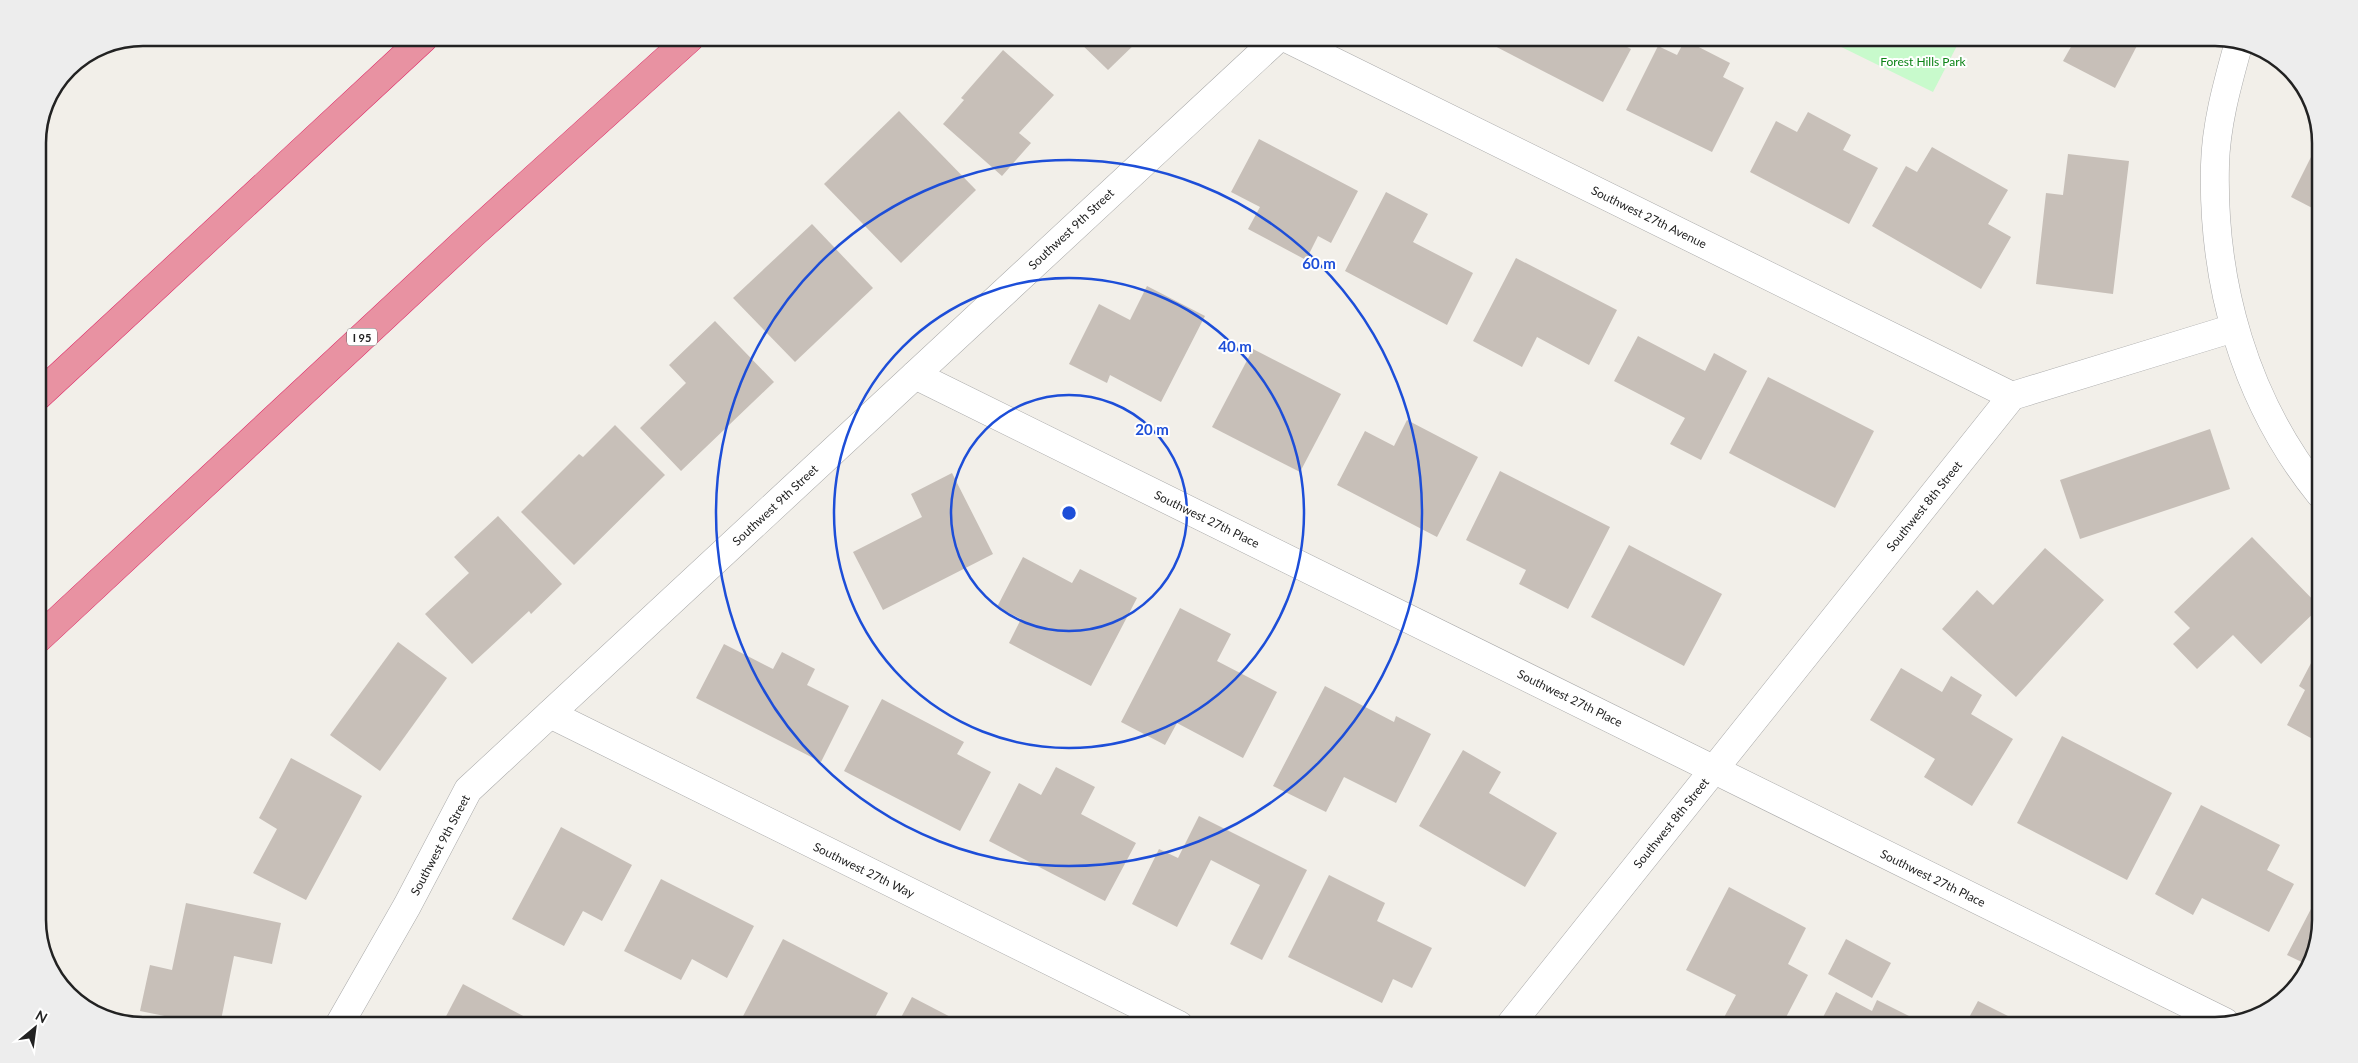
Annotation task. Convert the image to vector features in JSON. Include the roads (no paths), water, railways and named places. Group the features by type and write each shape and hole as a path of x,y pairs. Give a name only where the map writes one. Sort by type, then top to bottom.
{"highway":[{"path":"46,389 415,46"},
{"name":"I 95","path":"46,632 479,229 681,46"}],"street":[{"name":"Southwest 9th Street","path":"344,1017 407,906 468,790 1269,46"},
{"name":"Southwest 27th Avenue","path":"1302,46 2012,396"},
{"path":"2237,49 2224,98 2215,164 2216,230 2226,296 2244,360 2272,421 2312,484"},
{"path":"2012,396 2234,328"},
{"name":"Southwest 27th Place","path":"915,374 2215,1017"},
{"name":"Southwest 8th Street","path":"1517,1017 2012,396"},
{"name":"Southwest 27th Way","path":"550,714 1161,1017"}],"park label":[{"name":"Forest Hills Park","path":"1923,61"}]}
